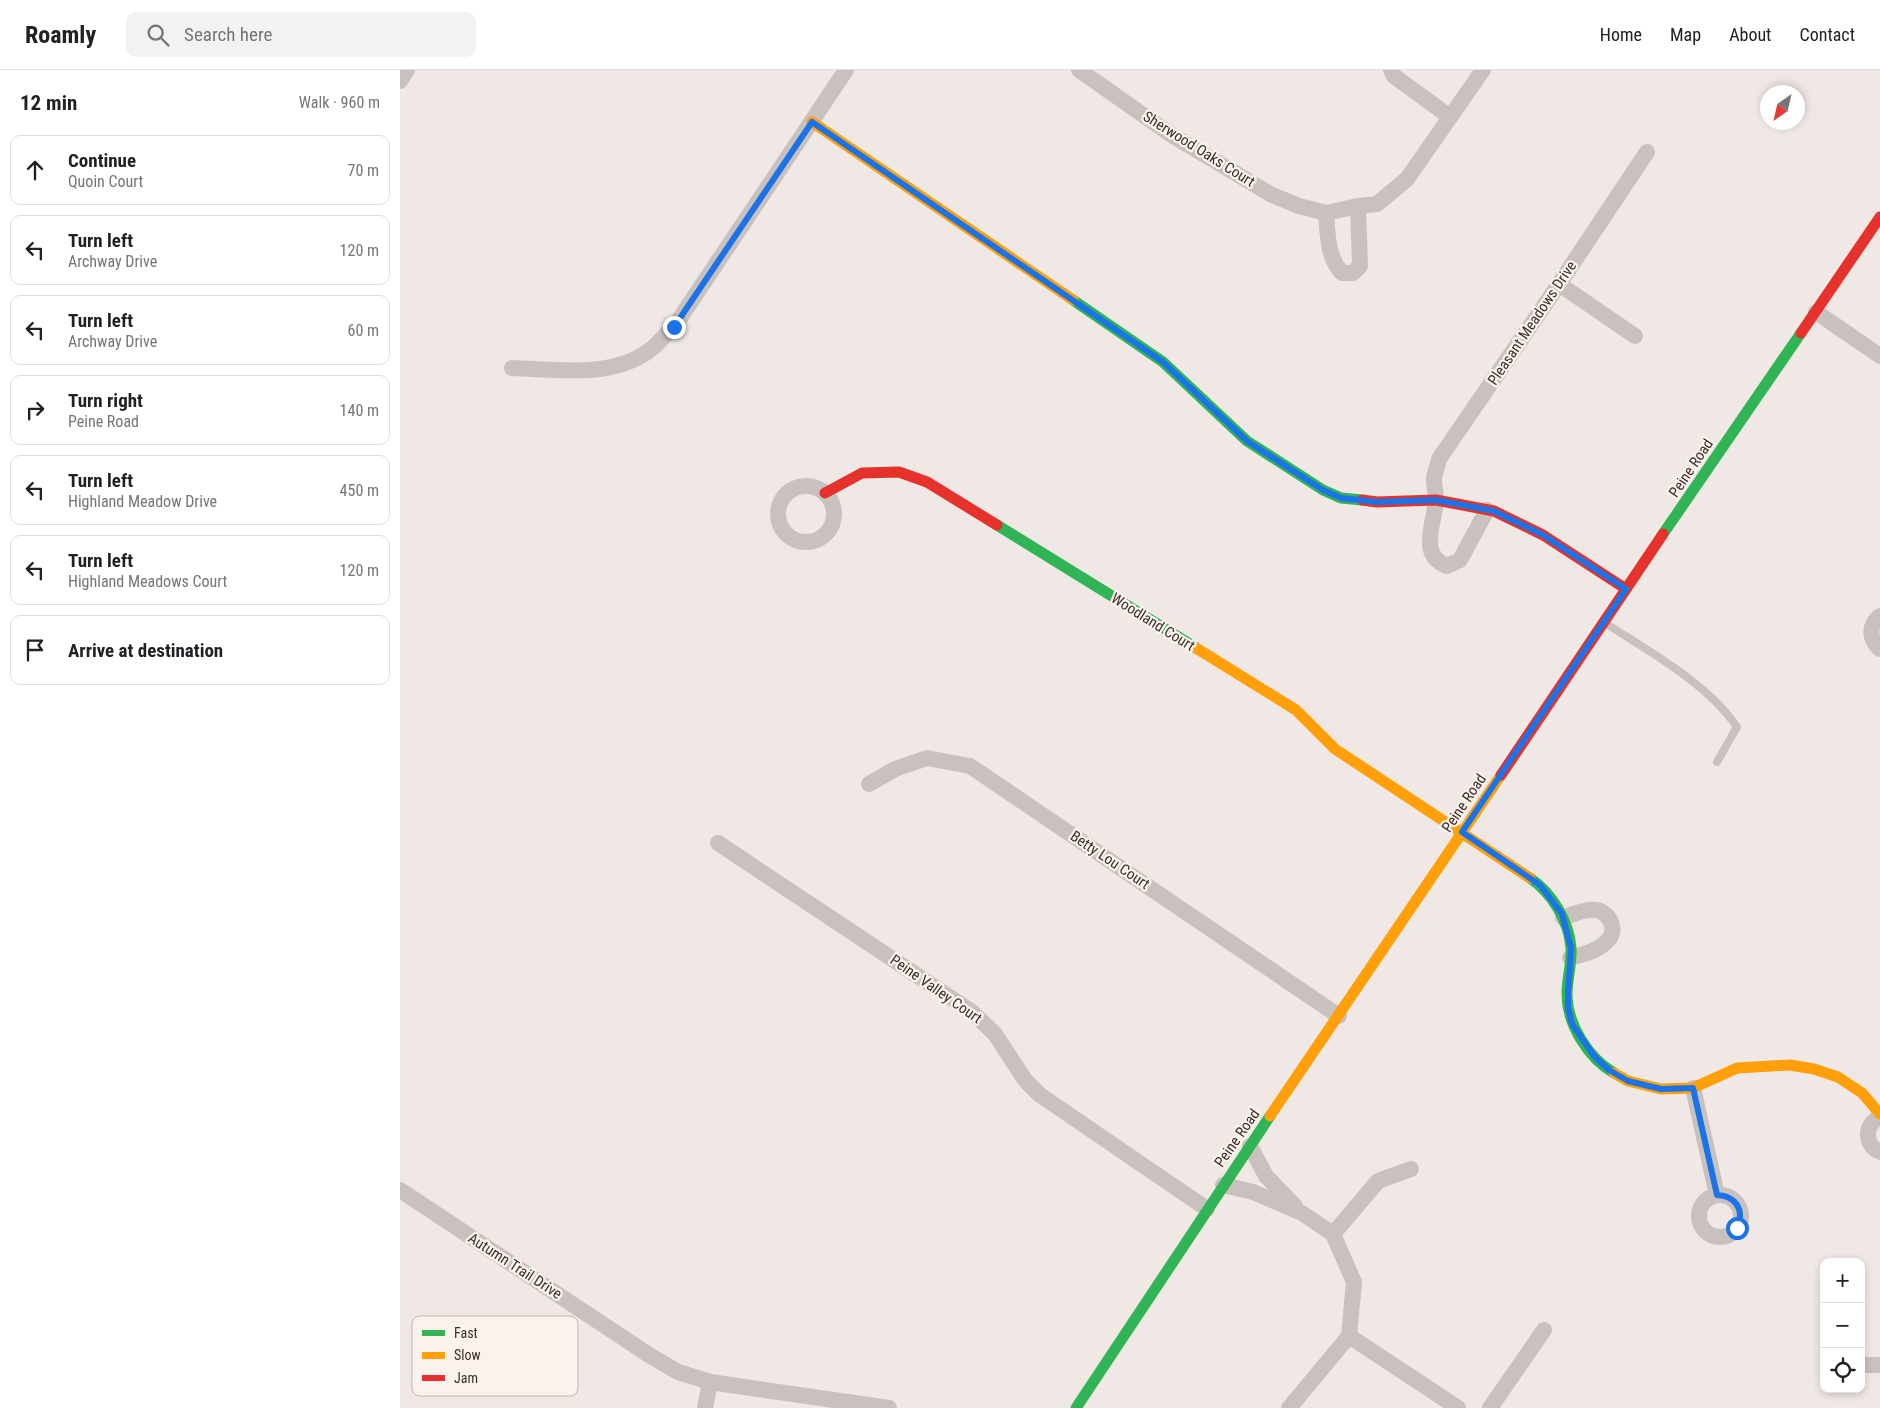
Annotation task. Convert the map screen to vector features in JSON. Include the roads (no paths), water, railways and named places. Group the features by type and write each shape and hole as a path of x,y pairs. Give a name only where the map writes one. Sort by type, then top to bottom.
{"street":[{"path":"400,80 407,70"},
{"path":"512,368 597,370 618,366 654,347 674,327 846,70"},
{"name":"Sherwood Oaks Court","path":"1079,70 1173,136 1272,194 1299,206 1326,213 1377,204 1407,179 1483,70"},
{"path":"1391,70 1394,76 1450,117"},
{"path":"812,122 1163,362 1247,441 1306,480 1341,498 1377,502 1436,500 1494,511 1543,535 1626,589"},
{"name":"Pleasant Meadows Drive","path":"1487,510 1460,560 1447,566 1439,564 1433,558 1429,536 1436,500 1434,479 1439,459 1647,152"},
{"path":"1326,213 1328,245 1335,266 1342,273 1353,273 1360,266 1358,206"},
{"name":"Peine Road","path":"1076,1408 1223,1185 1626,589 1880,218"},
{"path":"1559,284 1635,336"},
{"path":"1816,312 1880,356"},
{"name":"Woodland Court","path":"825,493 862,473 899,472 926,482 1296,710 1335,749 1540,885 1562,914 1571,948 1568,1008 1572,1024 1594,1056 1609,1070 1628,1081 1661,1089 1693,1088"},
{"path":"1880,616 1874,622 1871,629 1871,637 1874,644 1880,649"},
{"name":"Betty Lou Court","path":"869,784 895,769 927,758 970,766 1339,1016"},
{"name":"Peine Valley Court","path":"718,843 972,1012 995,1034 1025,1080 1040,1095 1207,1209"},
{"path":"1563,918 1591,909 1599,910 1608,916 1612,924 1609,940 1590,952 1570,958"},
{"path":"1717,1195 1693,1088 1737,1068 1790,1065 1814,1069 1838,1077 1862,1093 1880,1115 1870,1124 1867,1132 1871,1146 1880,1152"},
{"path":"1250,1146 1266,1176 1302,1213"},
{"path":"1333,1234 1378,1181 1410,1169"},
{"path":"1223,1185 1254,1192 1302,1213 1333,1234 1354,1282 1349,1336 1289,1408"},
{"name":"Autumn Trail Drive","path":"400,1190 649,1355 678,1372 710,1382 888,1408"},
{"path":"1490,1408 1544,1330"},
{"path":"1349,1336 1458,1408"},
{"path":"705,1408 710,1382"}],"lane":[{"path":"1604,622 1639,644 1726,710 1737,727 1718,762"}]}
